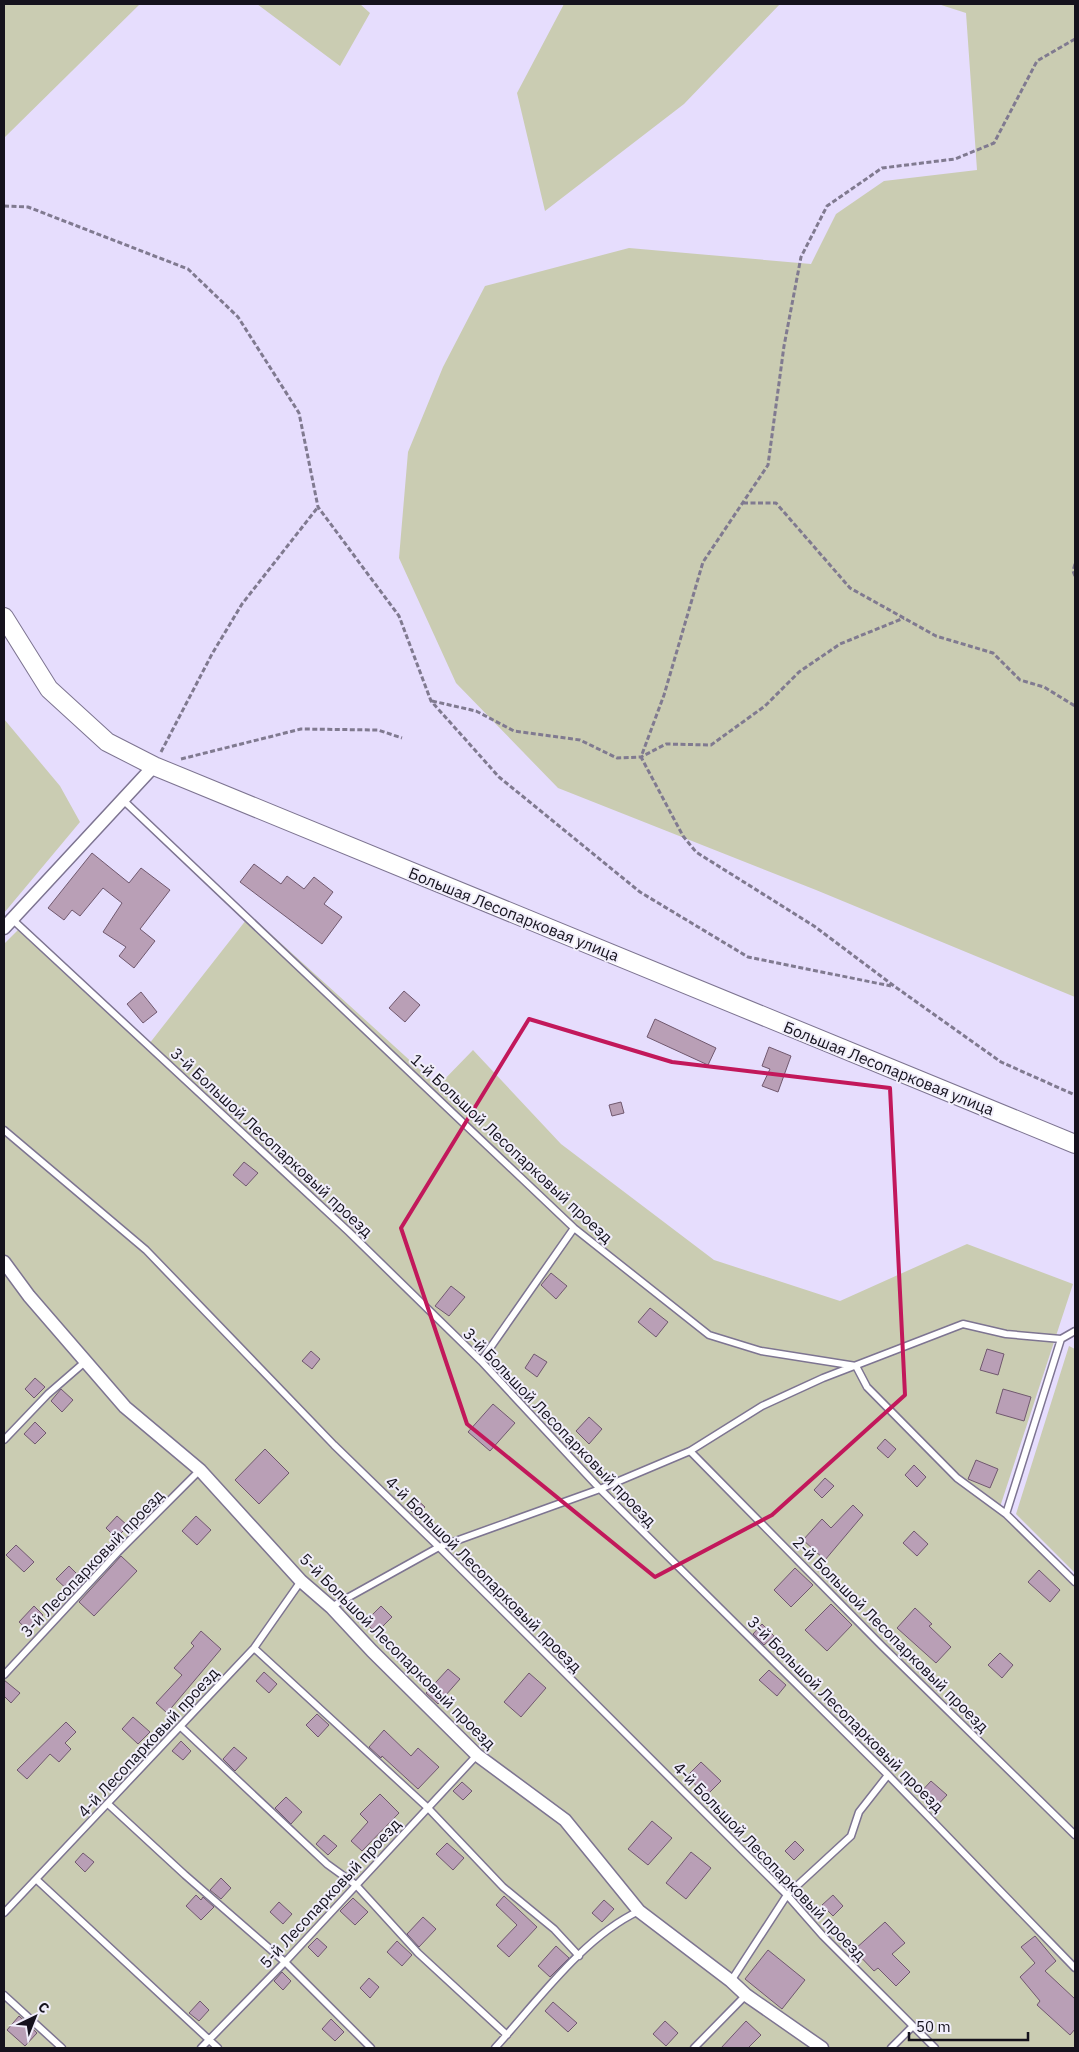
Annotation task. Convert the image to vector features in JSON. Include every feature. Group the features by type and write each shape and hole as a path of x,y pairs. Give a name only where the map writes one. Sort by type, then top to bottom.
{"main road":[{"name":"Большая Лесопарковая улица","path":"4,617 49,689 107,742 154,766 1075,1144"}],"street":[{"path":"8,924 154,766"},
{"name":"5-й Большой Лесопарковый проезд","path":"4,1262 29,1296 125,1406 200,1470 302,1581 331,1606 372,1651 477,1755 565,1820 639,1911 731,1981 746,1995 822,2048"}],"lane":[{"name":"1-й Большой Лесопарковый проезд","path":"122,800 574,1228 709,1335 761,1351 856,1366"},
{"name":"3-й Большой Лесопарковый проезд","path":"8,924 349,1232 481,1362 600,1489 888,1775 1075,1968"},
{"name":"4-й Большой Лесопарковый проезд","path":"4,1130 146,1250 334,1445 440,1547 787,1895 823,1936 935,2048"},
{"path":"481,1362 574,1228"},
{"path":"331,1606 440,1547 600,1489 690,1451 762,1406 856,1366 963,1324 1006,1334 1062,1339"},
{"path":"1006,1514 1062,1339 1075,1330"},
{"path":"4,1440 48,1394 86,1361"},
{"path":"856,1366 867,1387 957,1478 1006,1514 1075,1582"},
{"name":"2-й Большой Лесопарковый проезд","path":"690,1451 882,1646 1075,1835"},
{"name":"3-й Лесопарковый проезд","path":"4,1675 118,1552 200,1470"},
{"name":"4-й Лесопарковый проезд","path":"4,1913 254,1648 302,1581"},
{"path":"254,1648 428,1808 503,1887 554,1929 579,1956"},
{"path":"181,1727 327,1864 356,1885 418,1953 507,2035"},
{"name":"5-й Лесопарковый проезд","path":"201,2048 285,1962 477,1755"},
{"path":"731,1981 787,1895 851,1836 859,1812 888,1775"},
{"path":"108,1804 285,1962 371,2048"},
{"path":"37,1880 218,2048"},
{"path":"495,2048 579,1956 624,1918 639,1911"},
{"path":"4,1995 62,2048"},
{"path":"694,2048 746,1995"},
{"path":"890,2048 912,2027"}],"path":[{"path":"1075,39 1037,61 994,142 955,159 882,168 826,206 801,257 784,346 768,465 703,562 664,695 641,757 683,836 696,852 814,926 894,986 1002,1062 1075,1095"},
{"path":"4,206 28,207 188,269 238,317 299,413 318,507 399,616 431,701 499,777 640,892 748,957 894,986"},
{"path":"743,502 776,503 850,588 936,636 992,653 1020,680 1044,687 1075,706"},
{"path":"154,766 212,654 242,604 318,507"},
{"path":"1075,564 1073,571 1075,576"},
{"path":"431,701 476,711 514,731 580,740 617,758 641,757 666,744 711,746 765,706 799,672 840,644 904,618"},
{"path":"154,766 301,729 378,730 402,738"}],"highlighted area":[{"path":"529,1019 672,1062 890,1088 905,1395 772,1515 655,1577 467,1424 401,1228"}],"green space":[{"path":"4,4 140,4 4,138"},
{"path":"257,4 360,4 370,13 340,66"},
{"path":"564,4 780,4 684,104 545,211 517,93"},
{"path":"938,4 1075,4 1075,997 816,890 558,788 456,683 399,558 408,452 443,367 485,286 629,248 811,264 836,214 884,181 977,170 966,13"},
{"path":"4,719 60,786 80,822 4,913"},
{"path":"250,915 438,1086 473,1050 561,1144 714,1260 840,1301 967,1244 1073,1284 999,1510 1075,1587 1075,2048 4,2048 4,944 22,926 149,1044"},
{"path":"1069,1346 1075,1349 1075,1573 1016,1514"}],"building":[{"path":"92,853 129,883 141,868 170,890 140,929 155,941 134,968 119,956 126,947 103,932 122,903 103,888 80,916 72,910 64,920 48,908"},
{"path":"254,864 281,884 287,876 304,889 314,877 333,892 324,904 342,917 322,944 240,882"},
{"path":"404,991 420,1005 405,1022 389,1008"},
{"path":"141,992 157,1012 143,1023 127,1004"},
{"path":"655,1019 716,1048 708,1065 647,1037"},
{"path":"769,1047 791,1056 778,1092 762,1086 770,1069 762,1066"},
{"path":"621,1102 624,1113 612,1116 609,1105"},
{"path":"244,1162 258,1173 246,1186 233,1175"},
{"path":"551,1273 567,1286 556,1299 541,1285"},
{"path":"451,1286 465,1297 449,1316 435,1306"},
{"path":"650,1308 668,1322 656,1337 638,1322"},
{"path":"987,1349 1004,1354 998,1375 980,1370"},
{"path":"311,1351 320,1359 312,1369 302,1361"},
{"path":"534,1354 547,1362 537,1377 525,1368"},
{"path":"35,1378 45,1387 34,1398 25,1389"},
{"path":"61,1389 73,1400 62,1412 51,1401"},
{"path":"1003,1389 1031,1397 1024,1421 996,1413"},
{"path":"493,1404 515,1423 490,1451 468,1432"},
{"path":"589,1417 602,1429 589,1444 576,1431"},
{"path":"35,1422 46,1433 35,1444 24,1434"},
{"path":"885,1439 896,1449 888,1458 877,1448"},
{"path":"265,1449 289,1473 259,1504 235,1480"},
{"path":"976,1460 998,1469 990,1488 968,1479"},
{"path":"914,1465 926,1477 917,1487 905,1475"},
{"path":"825,1478 834,1486 822,1498 814,1490"},
{"path":"413,1496 425,1507 416,1516 405,1505"},
{"path":"853,1505 863,1515 825,1560 803,1540 822,1519 831,1528"},
{"path":"117,1516 128,1526 116,1538 106,1528"},
{"path":"196,1516 211,1530 197,1545 182,1531"},
{"path":"914,1531 928,1544 917,1556 903,1543"},
{"path":"16,1545 34,1562 24,1572 6,1555"},
{"path":"121,1556 137,1571 94,1616 79,1602"},
{"path":"69,1566 84,1581 72,1594 56,1579"},
{"path":"795,1568 813,1585 791,1607 774,1590"},
{"path":"1039,1570 1060,1590 1050,1602 1028,1582"},
{"path":"831,1604 852,1625 827,1651 805,1630"},
{"path":"34,1606 43,1615 29,1631 19,1622"},
{"path":"381,1606 392,1617 376,1633 365,1622"},
{"path":"915,1608 932,1624 929,1626 951,1647 936,1663 897,1628"},
{"path":"762,1624 774,1636 764,1645 753,1634"},
{"path":"201,1631 221,1649 167,1713 156,1703 182,1675 174,1668 194,1646 191,1643"},
{"path":"1000,1653 1013,1665 1002,1678 988,1665"},
{"path":"448,1669 460,1679 438,1704 426,1693"},
{"path":"769,1670 786,1685 777,1696 759,1680"},
{"path":"264,1672 277,1684 269,1693 256,1681"},
{"path":"529,1673 546,1688 521,1717 504,1702"},
{"path":"4,1680 20,1693 11,1703 4,1696"},
{"path":"317,1714 329,1725 318,1737 306,1725"},
{"path":"133,1717 150,1732 138,1744 122,1729"},
{"path":"66,1722 76,1732 65,1743 71,1749 59,1762 50,1754 27,1779 17,1770"},
{"path":"384,1730 411,1756 418,1748 439,1767 418,1789 382,1756 381,1758 369,1747"},
{"path":"181,1741 191,1751 183,1760 172,1751"},
{"path":"234,1747 247,1758 235,1771 223,1759"},
{"path":"701,1762 721,1781 706,1796 687,1776"},
{"path":"931,1781 947,1795 933,1810 918,1795"},
{"path":"462,1782 472,1791 463,1800 453,1791"},
{"path":"380,1794 399,1813 362,1851 351,1841 368,1822 360,1814"},
{"path":"286,1797 302,1812 291,1824 275,1808"},
{"path":"652,1821 672,1838 648,1865 628,1849"},
{"path":"324,1835 337,1846 328,1855 316,1844"},
{"path":"795,1841 804,1850 794,1860 785,1851"},
{"path":"447,1843 464,1858 453,1870 436,1854"},
{"path":"691,1852 711,1868 686,1899 666,1883"},
{"path":"83,1853 94,1862 85,1872 75,1862"},
{"path":"221,1878 231,1888 221,1899 210,1890"},
{"path":"196,1895 201,1900 203,1897 214,1907 201,1920 186,1906"},
{"path":"833,1895 843,1906 833,1916 822,1905"},
{"path":"504,1896 537,1927 509,1957 497,1946 517,1925 496,1905"},
{"path":"353,1898 368,1912 355,1925 340,1911"},
{"path":"604,1900 614,1909 602,1922 592,1913"},
{"path":"279,1902 292,1914 283,1924 270,1912"},
{"path":"423,1917 436,1929 419,1947 407,1934"},
{"path":"885,1922 905,1943 892,1954 910,1972 896,1986 878,1968 874,1971 854,1950"},
{"path":"1035,1936 1056,1961 1045,1971 1075,1999 1075,2029 1070,2035 1037,2005 1040,2001 1020,1977 1035,1963 1021,1947"},
{"path":"317,1938 327,1947 318,1957 308,1947"},
{"path":"397,1941 412,1955 402,1966 387,1952"},
{"path":"556,1946 569,1958 550,1977 538,1966"},
{"path":"768,1950 805,1980 782,2009 745,1979"},
{"path":"282,1972 291,1981 283,1990 274,1981"},
{"path":"369,1978 379,1987 370,1998 360,1988"},
{"path":"200,2001 209,2010 199,2021 189,2013"},
{"path":"553,2002 577,2023 568,2032 545,2011"},
{"path":"19,2016 37,2033 25,2046 7,2030"},
{"path":"331,2019 344,2032 335,2041 322,2029"},
{"path":"665,2021 678,2033 666,2046 653,2034"},
{"path":"746,2021 761,2035 748,2048 721,2048"}]}
